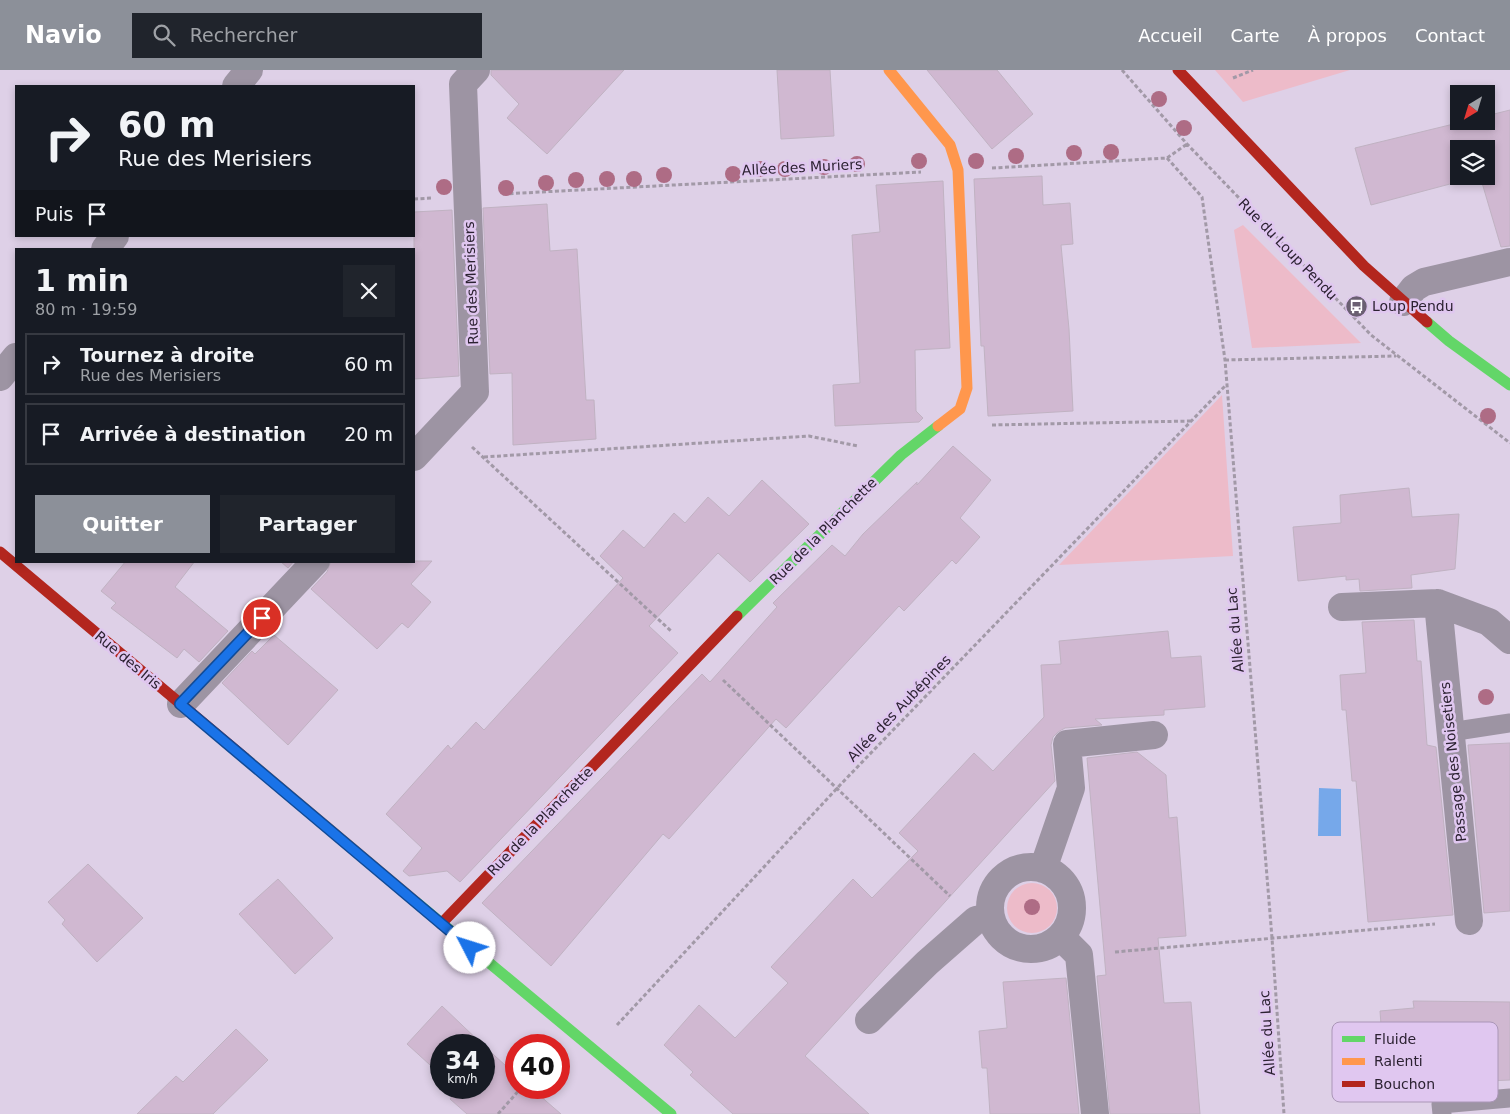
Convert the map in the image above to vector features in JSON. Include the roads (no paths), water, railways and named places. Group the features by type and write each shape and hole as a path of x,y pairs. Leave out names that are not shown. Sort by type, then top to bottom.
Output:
{"street":[{"path":"237,85 249,70"},
{"name":"Rue de la Planchette","path":"441,924 697,656 901,455 960,410 968,388 958,170 950,145 889,70"},
{"path":"1178,70 1364,266 1449,341 1510,385"},
{"name":"Rue des Merisiers","path":"415,456 475,392 468,196 470,77"},
{"path":"106,248 114,237"},
{"path":"1403,302 1414,288 1424,282 1510,262"},
{"path":"0,377 15,358"},
{"name":"Rue des Iris","path":"0,552 441,924 671,1114"},
{"path":"180,704 314,563"},
{"path":"1342,607 1438,603 1489,622 1510,640"},
{"name":"Passage des Noisetiers","path":"1438,603 1469,921"},
{"path":"1043,869 1071,788 1068,744 1154,735"},
{"path":"869,1020 927,963 984,919 995,889 1003,878 1015,870 1029,867 1043,869 1056,875 1066,885 1072,898 1073,912 1069,926 1070,946 1096,1114"},
{"path":"984,919 1014,946 1039,949 1050,945 1070,946"}],"lane":[{"path":"1450,732 1510,723"},
{"path":"1442,1114 1441,1104 1464,1102"}],"water":[{"path":"1319,788 1341,789 1341,836 1318,836"}],"place":[{"name":"Loup Pendu","path":"1356,306"}]}
